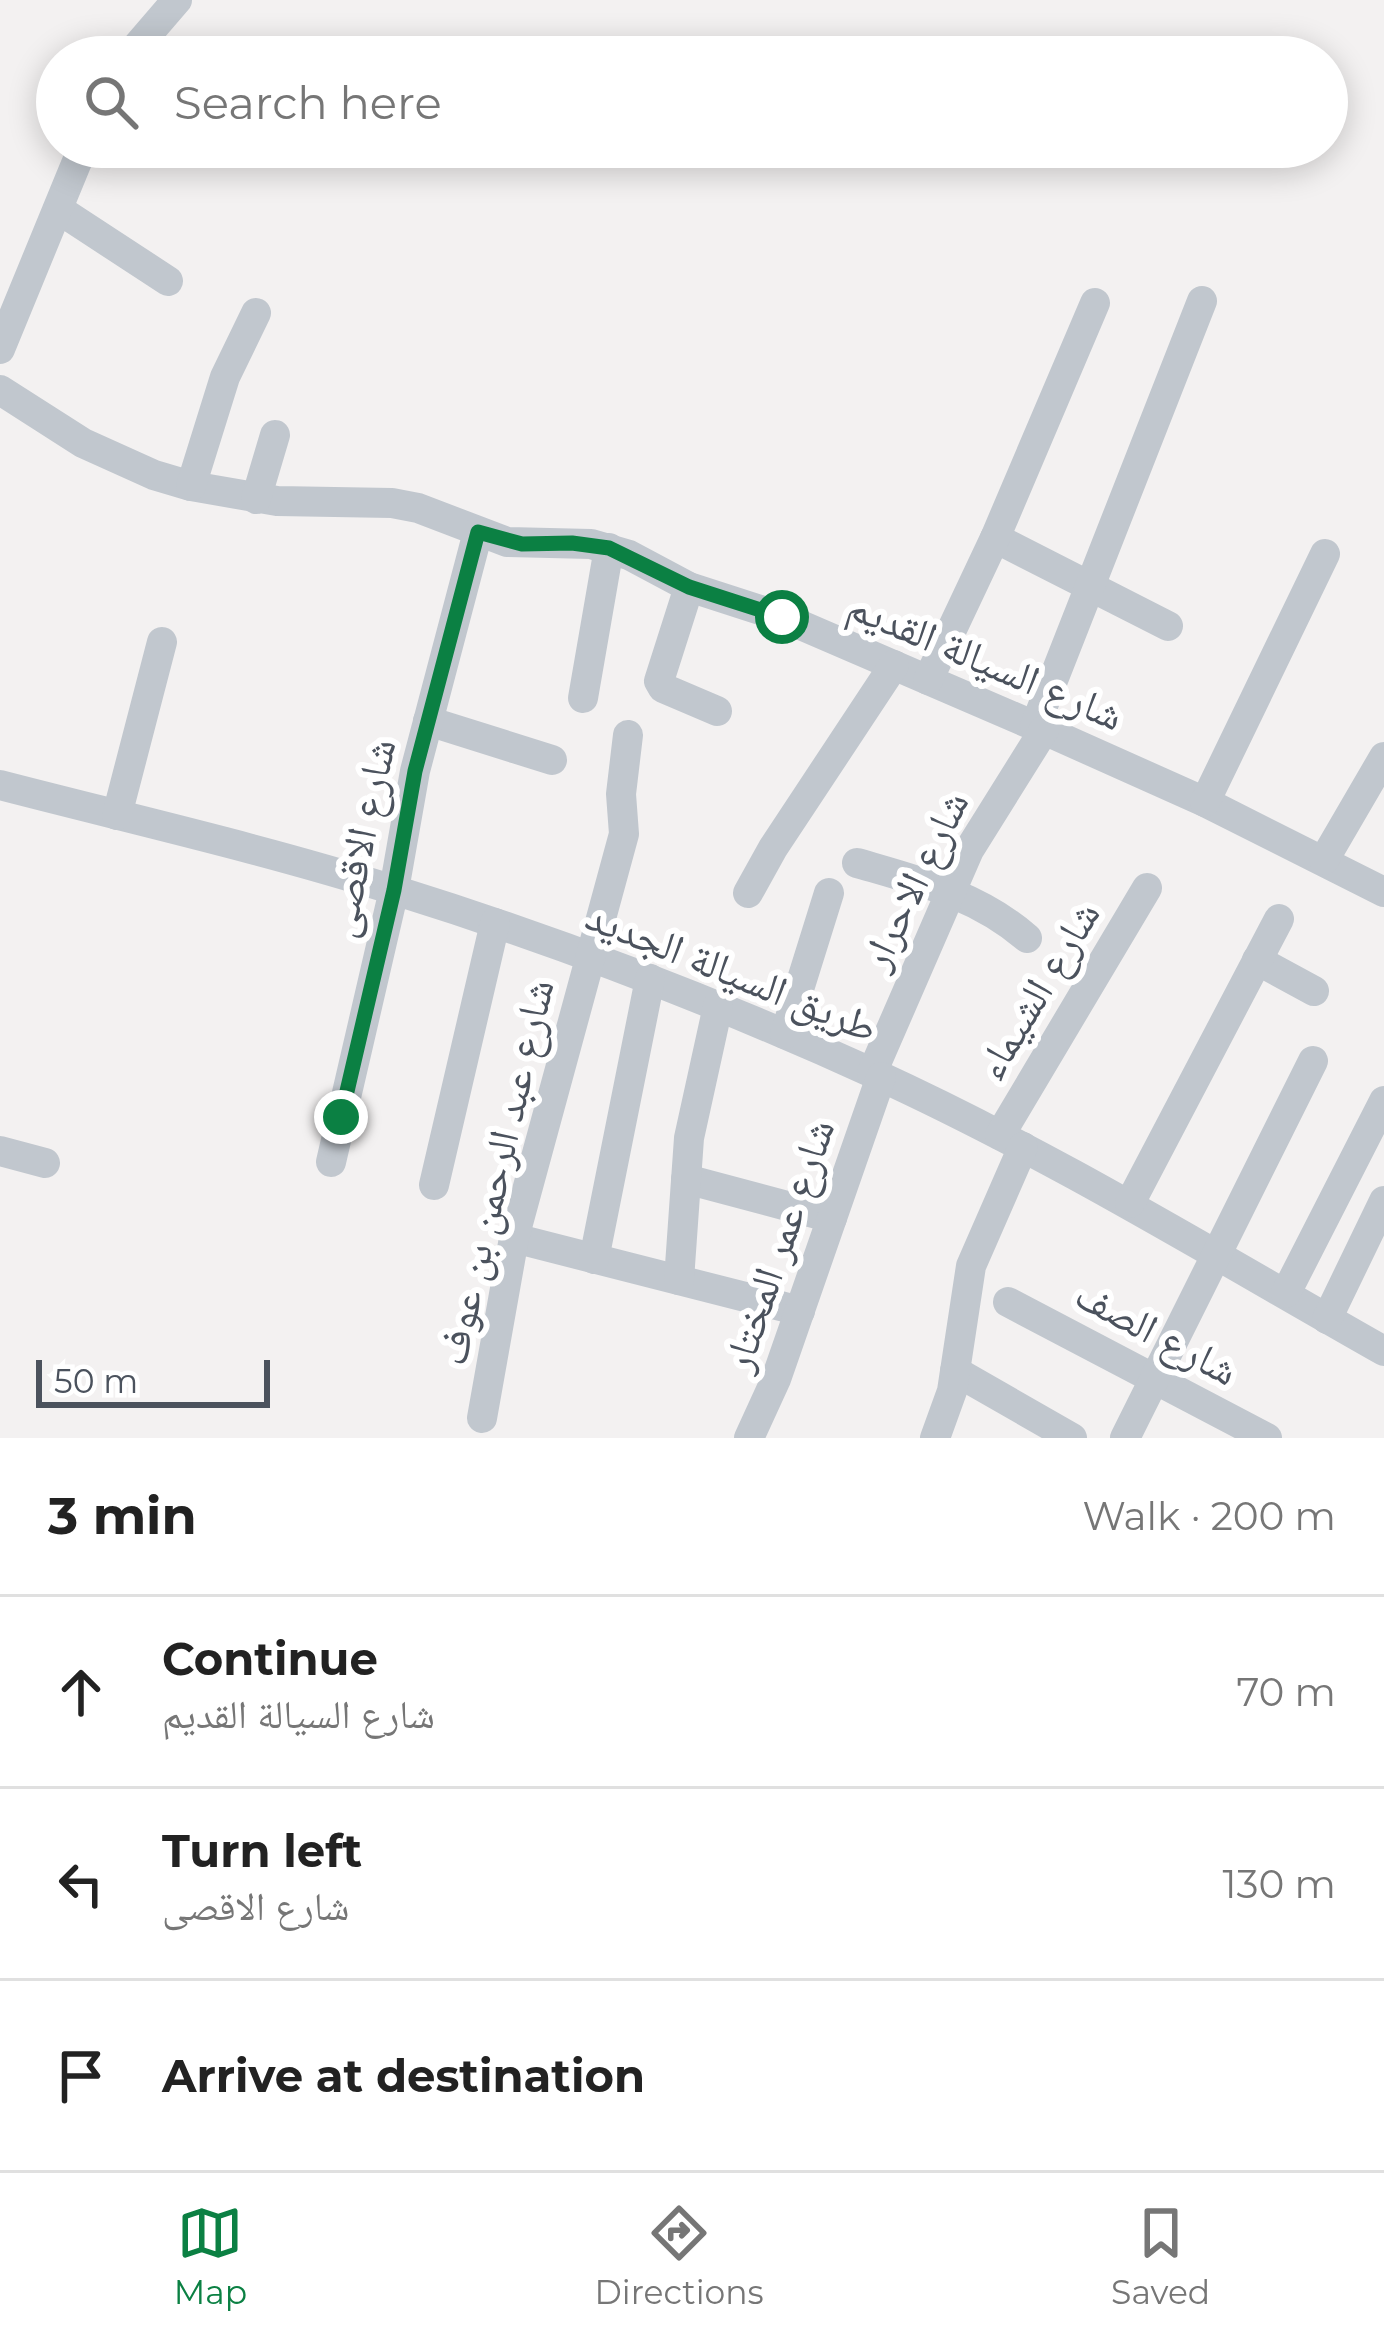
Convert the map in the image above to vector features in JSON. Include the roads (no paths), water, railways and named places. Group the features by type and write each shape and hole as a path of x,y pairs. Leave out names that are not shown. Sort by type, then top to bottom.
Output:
{"street":[{"path":"146,36 177,0"},
{"path":"0,349 74,168"},
{"path":"58,208 168,281"},
{"name":"شارع الاحرار","path":"876,1075 950,890 1040,728 1090,586 1202,301"},
{"path":"928,680 1096,303"},
{"path":"191,486 225,377 256,313"},
{"name":"شارع السيالة القديم","path":"0,390 83,443 191,486 256,499 392,503 522,544 609,548 689,587 766,611 1040,728 1205,802 1384,892"},
{"path":"256,499 275,435"},
{"name":"شارع الاقصى","path":"331,1162 428,721 478,532"},
{"path":"995,538 1168,626"},
{"path":"584,698 609,548"},
{"path":"1205,802 1325,554"},
{"path":"689,587 658,681 663,688 717,711"},
{"path":"117,815 162,642"},
{"path":"748,893 894,665"},
{"path":"428,721 552,760"},
{"name":"شارع عبد الرحمن بن عوف","path":"482,1418 514,1238 624,834 621,794 628,735"},
{"path":"1324,860 1384,758"},
{"name":"طريق السيالة الجديد","path":"0,785 394,890 495,922 718,1006 1012,1141 1130,1203 1384,1351"},
{"path":"857,863 950,890 999,915 1027,938"},
{"name":"شارع الشيماء","path":"935,1438 955,1371 971,1266 1012,1141 1147,888"},
{"path":"785,1034 829,893"},
{"path":"1130,1203 1279,919"},
{"path":"434,1185 495,922"},
{"path":"1257,960 1314,991"},
{"path":"594,1258 650,979"},
{"path":"679,1280 692,1125 718,1006"},
{"path":"1125,1438 1312,1061"},
{"name":"شارع عمر المختار","path":"749,1438 770,1397 876,1075"},
{"path":"1286,1293 1384,1101"},
{"path":"0,1151 45,1163"},
{"path":"686,1179 832,1218"},
{"path":"1327,1319 1384,1201"},
{"path":"514,1238 800,1311"},
{"name":"شارع الصف","path":"1008,1302 1267,1438"},
{"path":"955,1371 1072,1438"}]}
